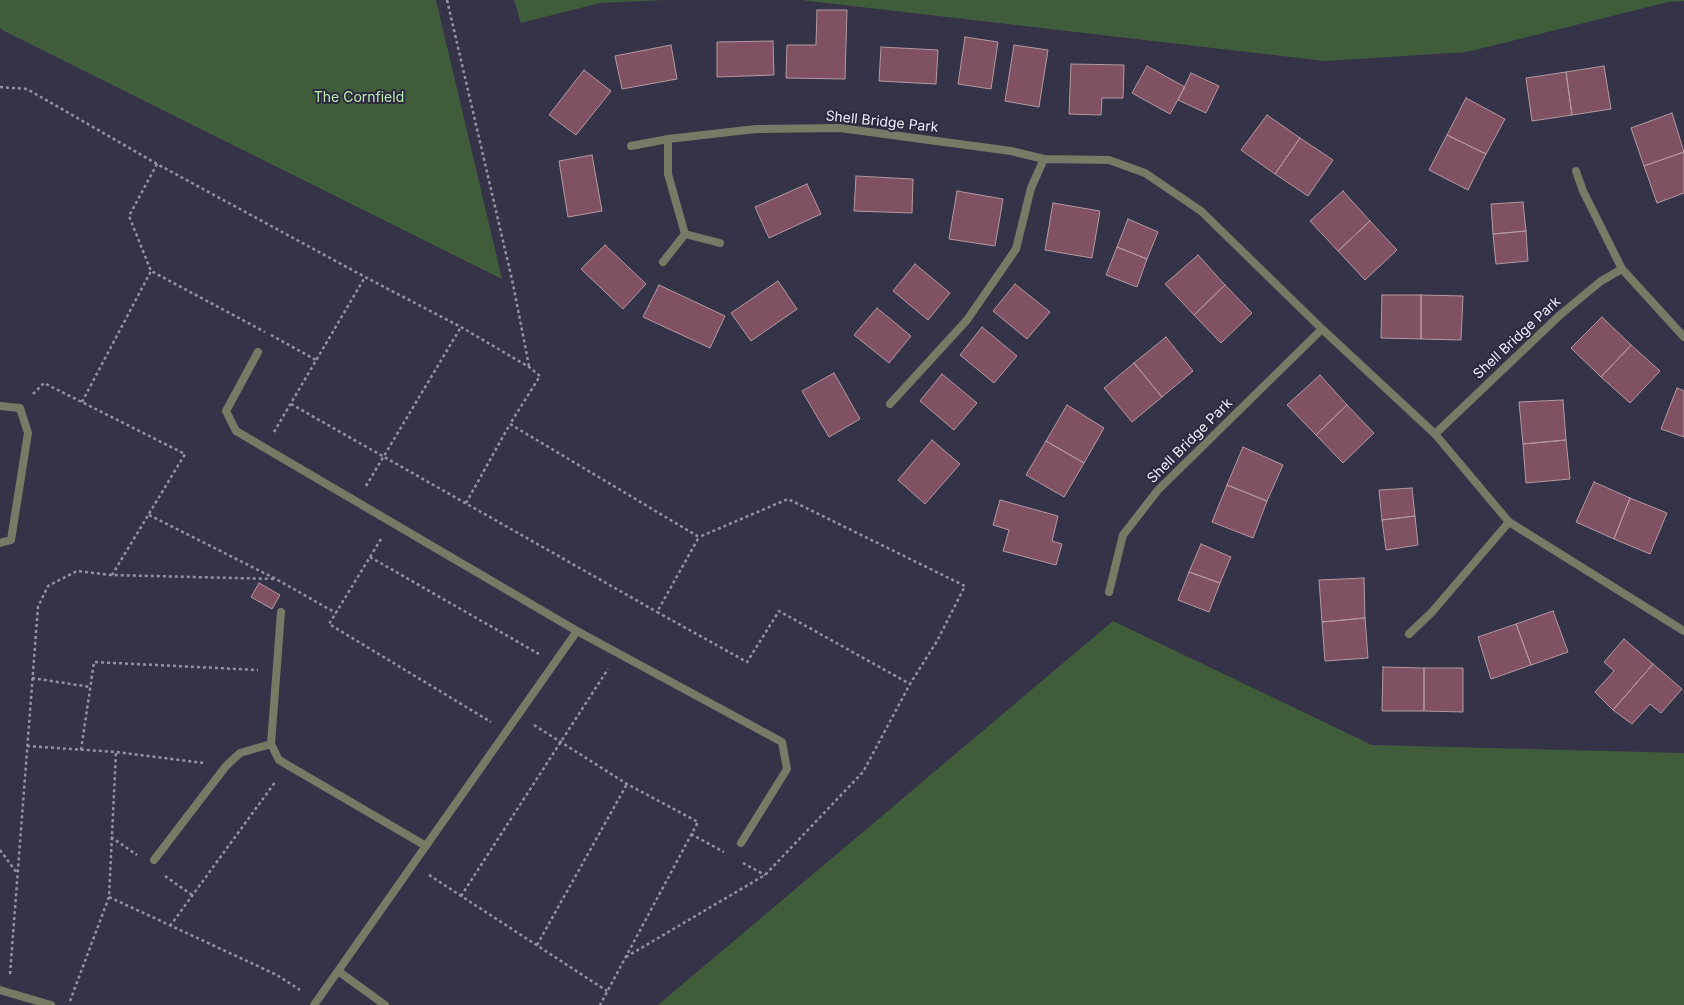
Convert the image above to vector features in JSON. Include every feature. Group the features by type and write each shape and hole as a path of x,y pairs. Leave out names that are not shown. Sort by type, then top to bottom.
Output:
{"street":[{"name":"Shell Bridge Park","path":"630,146 668,139 756,129 840,128 1011,151 1044,158 1109,160 1145,173 1201,211 1322,328 1435,434 1509,522 1684,631"},
{"path":"668,139 668,174 685,234"},
{"path":"890,404 967,320 1016,249 1031,188 1044,158"},
{"path":"1576,170 1584,191 1622,269 1684,337"},
{"path":"685,234 720,243"},
{"path":"663,262 685,234"},
{"name":"Shell Bridge Park","path":"1435,434 1560,315 1601,281 1622,269"},
{"name":"Shell Bridge Park","path":"1109,592 1123,535 1158,490 1322,328"},
{"path":"258,352 226,411 236,431 577,631 782,742 787,769 741,843"},
{"path":"0,406 20,408 28,433 12,540 0,543"},
{"path":"1409,634 1432,612 1509,522"},
{"path":"281,612 271,744 279,760 426,846"},
{"path":"315,1003 577,631"},
{"path":"154,860 226,766 240,753 271,744"},
{"path":"338,971 385,1005"},
{"path":"0,990 51,1005"}],"path":[{"path":"447,0 513,284 529,367"},
{"path":"0,87 27,89 157,164 461,327 529,367 540,376 510,424 466,503"},
{"path":"157,164 129,216 151,270 316,360"},
{"path":"82,402 151,270"},
{"path":"265,448 365,276"},
{"path":"356,502 461,327"},
{"path":"20,408 44,383 185,454 111,575"},
{"path":"291,404 747,662 779,611 910,684"},
{"path":"510,424 699,537"},
{"path":"626,957 765,875 863,772 910,684 938,641 965,586 788,499 699,537 657,612"},
{"path":"149,515 276,578 336,613"},
{"path":"391,522 329,624 506,732"},
{"path":"370,557 555,663"},
{"path":"9,992 38,607 48,586 77,571 111,575 276,578"},
{"path":"461,896 618,653"},
{"path":"81,750 94,662 276,671"},
{"path":"32,678 90,687"},
{"path":"518,715 627,784 698,822 600,1005"},
{"path":"27,746 116,752 226,766"},
{"path":"68,1005 109,897 116,752"},
{"path":"170,926 288,765"},
{"path":"537,945 627,784"},
{"path":"0,850 18,873"},
{"path":"413,864 608,991"},
{"path":"109,897 277,975 315,1003"}],"green space":[{"name":"The Cornfield","path":"0,0 436,0 502,279 4,31 0,28"},
{"path":"514,0 664,0 600,3 521,23"},
{"path":"801,0 1684,1 1668,2 1467,52 1325,61"},
{"path":"1113,621 1372,745 1684,753 1684,1005 658,1005"}],"building":[{"path":"817,10 847,10 845,79 786,78 787,45 816,45"},
{"path":"965,37 998,42 991,89 958,84"},
{"path":"773,41 774,75 717,77 717,42"},
{"path":"671,45 677,79 622,89 615,56"},
{"path":"1014,45 1048,50 1039,107 1005,101"},
{"path":"881,47 938,50 936,84 879,81"},
{"path":"1071,64 1124,65 1123,98 1102,98 1101,115 1069,114"},
{"path":"1147,66 1185,87 1170,114 1132,93"},
{"path":"1604,66 1611,109 1572,115 1566,72"},
{"path":"584,70 611,91 576,135 549,115"},
{"path":"1566,72 1572,115 1532,121 1526,78"},
{"path":"1191,73 1219,86 1206,113 1178,100"},
{"path":"1466,98 1505,119 1486,154 1447,135"},
{"path":"1672,113 1684,152 1644,166 1631,128"},
{"path":"1267,115 1300,138 1275,174 1241,150"},
{"path":"1447,135 1486,154 1468,190 1429,170"},
{"path":"1300,138 1333,160 1308,196 1275,174"},
{"path":"1684,152 1684,193 1657,203 1644,166"},
{"path":"592,155 602,211 568,217 559,161"},
{"path":"856,176 913,179 912,213 854,211"},
{"path":"807,184 821,214 769,238 755,207"},
{"path":"957,191 1003,199 995,246 949,239"},
{"path":"1343,191 1370,221 1338,251 1310,221"},
{"path":"1523,202 1526,231 1493,234 1491,204"},
{"path":"1053,203 1100,211 1092,258 1045,250"},
{"path":"1128,219 1158,232 1147,259 1117,247"},
{"path":"1370,221 1397,250 1365,280 1338,251"},
{"path":"1526,231 1528,261 1496,264 1493,234"},
{"path":"605,245 646,284 623,309 581,269"},
{"path":"1117,247 1147,259 1137,287 1106,275"},
{"path":"1198,255 1225,285 1194,315 1165,284"},
{"path":"915,264 950,293 928,320 893,291"},
{"path":"778,281 797,309 751,341 731,313"},
{"path":"1015,284 1050,312 1027,339 993,311"},
{"path":"659,285 725,316 710,348 643,317"},
{"path":"1225,285 1252,313 1221,343 1194,315"},
{"path":"1382,295 1421,295 1421,339 1381,338"},
{"path":"1421,295 1463,296 1461,340 1421,339"},
{"path":"877,308 911,336 889,363 854,335"},
{"path":"1602,317 1631,345 1601,377 1571,348"},
{"path":"982,327 1017,356 994,383 960,355"},
{"path":"1166,337 1193,371 1162,397 1134,363"},
{"path":"1631,345 1660,371 1630,403 1601,377"},
{"path":"1134,363 1162,397 1132,422 1104,388"},
{"path":"834,373 860,419 829,437 802,391"},
{"path":"942,374 977,403 954,430 920,401"},
{"path":"1320,375 1347,405 1316,435 1287,405"},
{"path":"1677,388 1684,391 1684,437 1661,429"},
{"path":"1563,400 1566,440 1523,444 1519,402"},
{"path":"1067,405 1104,428 1084,463 1046,441"},
{"path":"1347,405 1374,433 1343,463 1316,435"},
{"path":"932,440 960,464 925,504 898,480"},
{"path":"1566,440 1570,479 1526,483 1523,444"},
{"path":"1046,441 1084,463 1064,497 1026,475"},
{"path":"1243,447 1283,465 1267,501 1227,485"},
{"path":"1594,482 1630,498 1614,539 1576,522"},
{"path":"1227,485 1267,501 1253,538 1212,522"},
{"path":"1412,488 1415,516 1382,520 1379,490"},
{"path":"1630,498 1667,513 1650,554 1614,539"},
{"path":"1000,500 1058,516 1052,541 1062,544 1056,565 1003,551 1009,530 993,525"},
{"path":"1415,516 1418,545 1386,550 1382,520"},
{"path":"1201,544 1231,557 1220,583 1189,572"},
{"path":"1189,572 1220,583 1209,612 1178,600"},
{"path":"1364,578 1365,618 1322,622 1319,580"},
{"path":"259,583 280,595 272,609 251,597"},
{"path":"1553,611 1568,652 1531,665 1516,624"},
{"path":"1365,618 1368,658 1325,661 1322,622"},
{"path":"1516,624 1531,665 1491,679 1478,637"},
{"path":"1624,639 1653,664 1613,710 1595,692 1614,671 1604,662"},
{"path":"1653,664 1682,689 1661,713 1650,704 1632,724 1613,710"},
{"path":"1383,667 1424,668 1424,711 1382,711"},
{"path":"1424,668 1463,668 1463,712 1424,711"}]}
